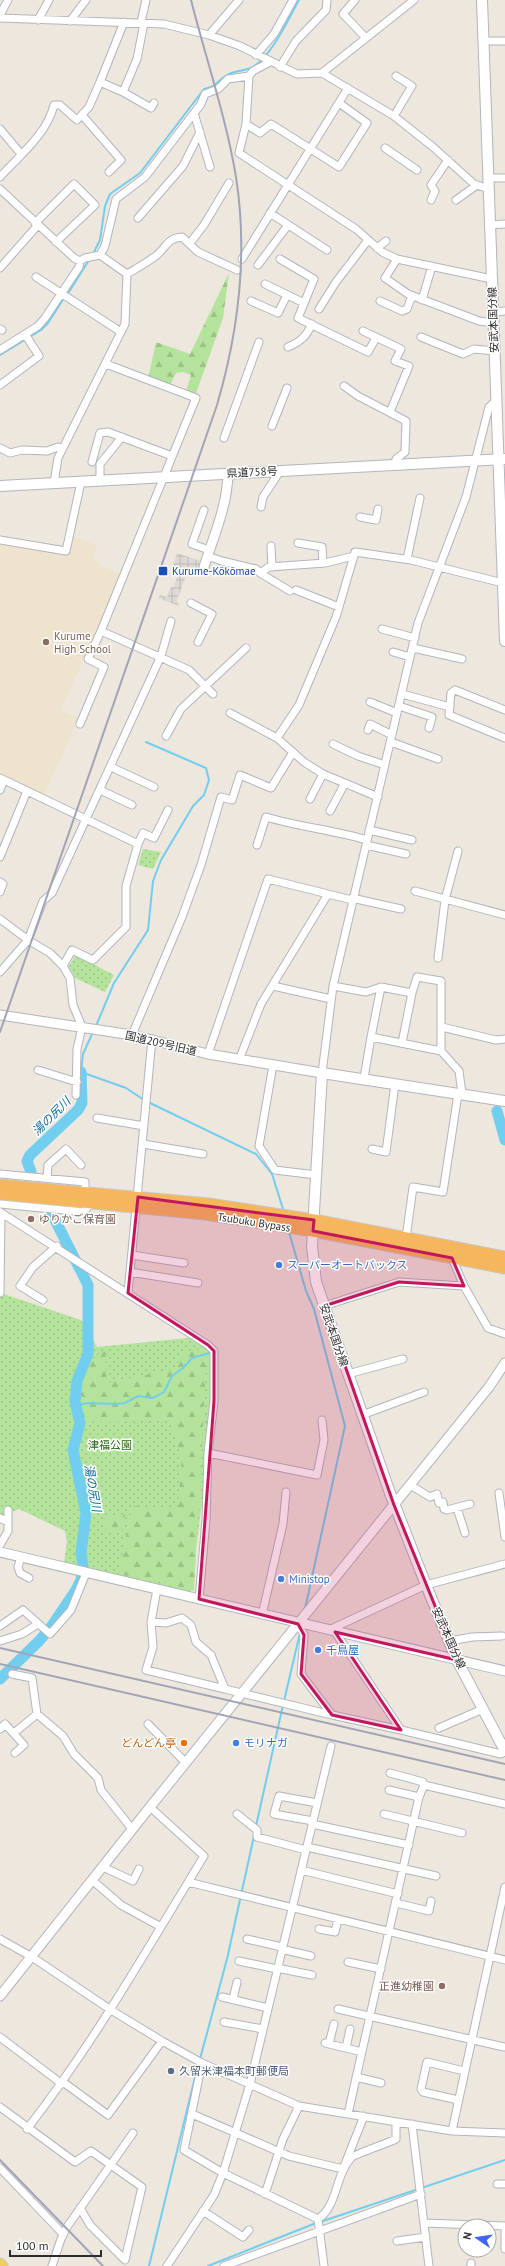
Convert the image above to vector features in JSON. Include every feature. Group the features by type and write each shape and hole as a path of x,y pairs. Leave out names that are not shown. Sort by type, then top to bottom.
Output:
{"highway":[{"name":"Tsubuku Bypass","path":"0,1185 52,1194 91,1203 209,1204 314,1220 505,1257"},
{"name":"Tsubuku Bypass","path":"0,1194 85,1193 313,1232 505,1268"}],"main road":[{"name":"安武本国分線","path":"482,0 496,401 502,459 505,641"},
{"name":"県道758号","path":"0,486 502,459"},
{"name":"安武本国分線","path":"322,1073 312,1246 316,1282 394,1505 426,1585 457,1660 505,1751"},
{"path":"322,1073 364,1078 505,1101"}],"street":[{"path":"8,0 0,17 38,20 164,24 209,35 256,54 280,67 304,75 322,73 414,0"},
{"path":"38,20 49,0"},
{"path":"70,21 86,0"},
{"path":"123,92 137,59 146,0"},
{"path":"209,35 239,0"},
{"path":"256,54 274,34 293,0"},
{"path":"280,67 296,41 326,10 326,0"},
{"path":"355,0 343,14 366,38"},
{"path":"0,177 50,118 54,105 60,105 77,120 89,107 124,22"},
{"path":"483,41 505,41"},
{"path":"270,62 253,71 249,76 246,124 239,153 356,229 382,252 397,259 492,279"},
{"path":"322,73 394,116 477,185 489,189"},
{"path":"100,255 105,246 116,199 145,177 194,113 208,91 218,89 228,79 249,76"},
{"path":"394,116 412,86 396,76"},
{"path":"100,82 123,92 151,108 154,103"},
{"path":"242,259 348,88"},
{"path":"246,124 260,133 271,124 339,167 367,123 339,103"},
{"path":"194,113 210,167"},
{"path":"82,115 121,160 109,172"},
{"path":"0,130 21,154"},
{"path":"138,218 142,211 183,166 200,132"},
{"path":"385,148 417,170"},
{"path":"431,200 435,191 431,185 448,160"},
{"path":"488,178 505,178"},
{"path":"190,243 204,225 229,183"},
{"path":"0,268 36,224 74,184 95,205 56,242"},
{"path":"456,200 477,185"},
{"path":"0,189 56,242 80,261"},
{"path":"270,213 327,250"},
{"path":"489,225 505,224"},
{"path":"258,265 288,225"},
{"path":"127,274 158,254 165,244 174,238 182,237 198,252 237,270"},
{"path":"319,309 336,282 368,240"},
{"path":"376,248 386,241"},
{"path":"80,261 85,258 100,255 127,274"},
{"path":"280,259 314,279 298,318 368,352 376,338"},
{"path":"397,259 385,278 412,296 479,321 493,323"},
{"path":"0,350 25,334 45,318 79,267 80,261"},
{"path":"422,300 432,266"},
{"path":"54,483 58,458 62,449 125,324 127,274"},
{"path":"36,277 121,332"},
{"path":"265,284 304,303"},
{"path":"251,301 278,313 287,295"},
{"path":"380,301 402,311 407,309 412,296"},
{"path":"493,312 505,311"},
{"path":"288,347 299,342 307,335 312,324"},
{"path":"363,331 401,349 396,361 409,366 390,412"},
{"path":"0,385 39,356 25,334"},
{"path":"421,337 463,354 474,349 494,351"},
{"path":"224,438 259,342"},
{"path":"80,724 104,667 88,659 101,631 196,398 106,364"},
{"path":"344,386 358,396 406,421 405,452 396,459 395,465"},
{"path":"272,426 287,388"},
{"path":"322,1073 333,986 352,899 378,797 410,657 439,566 466,496 489,407 496,401"},
{"path":"92,462 100,433 108,432 172,456"},
{"path":"100,481 100,464 122,437"},
{"path":"0,448 10,453 22,450 47,451 58,447 62,449"},
{"path":"261,507 263,497 280,471"},
{"path":"204,567 223,512 227,494 228,474"},
{"path":"0,540 66,551 81,482"},
{"path":"407,559 420,498"},
{"path":"360,517 376,520 378,509"},
{"path":"204,510 192,544 222,561 256,569 260,573 293,590 339,607"},
{"path":"298,543 322,547 323,563"},
{"path":"271,546 272,567"},
{"path":"277,738 299,705 339,607 355,552 407,559 503,583"},
{"path":"260,573 272,567 323,563 354,556"},
{"path":"192,603 194,606 212,614 198,642"},
{"path":"0,972 28,940 43,901 52,893 161,656 172,621"},
{"path":"382,629 415,638"},
{"path":"101,631 190,670 214,694"},
{"path":"166,736 181,708 246,648"},
{"path":"413,648 462,659"},
{"path":"393,652 410,657"},
{"path":"505,710 455,690 451,692 449,715 505,738"},
{"path":"402,694 450,707"},
{"path":"370,702 432,717 429,728"},
{"path":"230,713 277,738 323,774 378,797"},
{"path":"368,730 370,724 392,738 438,759"},
{"path":"332,744 358,756 385,765"},
{"path":"132,1035 182,917 201,865 221,797 232,800 240,775 271,788 293,752"},
{"path":"111,767 154,787"},
{"path":"310,798 323,774"},
{"path":"0,790 2,779 87,818 138,844"},
{"path":"330,811 345,783"},
{"path":"100,790 132,805"},
{"path":"0,857 27,791"},
{"path":"63,966 72,950 93,960 126,927 126,886 138,844 142,833 154,838 168,810"},
{"path":"257,845 266,817 293,825 337,831 366,843 406,854"},
{"path":"369,830 412,840"},
{"path":"438,958 445,900 458,851"},
{"path":"208,1054 268,879 328,894 401,909"},
{"path":"0,882 3,884 0,892"},
{"path":"415,891 505,915"},
{"path":"239,1060 262,1004 328,894"},
{"path":"0,918 28,940 50,953 63,966 70,978 73,1005 82,1027 77,1049 76,1095"},
{"path":"402,1043 412,993 417,977 441,981 441,1051"},
{"path":"273,986 331,998"},
{"path":"333,986 366,992 381,988 412,993"},
{"path":"364,1078 381,988"},
{"name":"国道209号旧道","path":"0,1015 132,1035 208,1054 322,1073"},
{"path":"442,1027 496,1040 505,1039"},
{"path":"371,1037 441,1051 459,1071 460,1094 442,1192 413,1187 406,1238"},
{"path":"128,1293 138,1203 152,1039"},
{"path":"273,1065 259,1146 274,1170 316,1174"},
{"path":"38,1070 77,1082"},
{"path":"372,1150 386,1152 395,1084"},
{"path":"97,1118 144,1126"},
{"path":"143,1144 203,1154"},
{"path":"47,1178 48,1164 66,1149 81,1164"},
{"path":"0,1174 85,1182 85,1193"},
{"path":"0,1204 84,1212 91,1203"},
{"path":"0,1212 57,1246 80,1264 208,1344 214,1352 214,1401 208,1454 206,1520 199,1599"},
{"path":"0,1212 0,1293"},
{"path":"43,1300 20,1286 33,1267 57,1246"},
{"path":"132,1255 184,1263"},
{"path":"452,1258 464,1286 488,1328 505,1334"},
{"path":"130,1272 198,1283"},
{"path":"324,1306 399,1282 464,1286"},
{"path":"348,1374 402,1359"},
{"path":"1,1993 32,1957 132,1829 489,1387 505,1363"},
{"path":"362,1415 424,1392"},
{"path":"208,1454 317,1475 324,1440 322,1420"},
{"path":"410,1485 430,1497 437,1494 439,1503 442,1502 444,1509 457,1508 470,1504"},
{"path":"262,1615 283,1524 286,1492"},
{"path":"499,1493 505,1537"},
{"path":"457,1508 465,1533"},
{"path":"0,1545 7,1534 8,1510"},
{"path":"0,1518 8,1522"},
{"path":"0,1552 298,1624 505,1671"},
{"path":"21,1557 18,1567 20,1573 29,1578"},
{"path":"332,1631 426,1585 505,1564"},
{"path":"0,1626 23,1610 50,1634 71,1610 86,1573"},
{"path":"157,1589 151,1622 153,1647 146,1670 242,1694 501,1754 505,1751"},
{"path":"151,1622 166,1623 182,1618 191,1625 196,1642 211,1655 225,1689"},
{"path":"0,1641 22,1634 38,1624"},
{"path":"298,1624 304,1635 301,1674 332,1715"},
{"path":"332,1631 401,1730"},
{"path":"450,1641 472,1637 502,1636"},
{"path":"12,1674 32,1678 37,1714 63,1736 74,1754 98,1778 101,1790 132,1829"},
{"path":"439,1728 483,1709"},
{"path":"14,1733 37,1714"},
{"path":"0,1729 5,1724 24,1745 15,1753"},
{"path":"148,1724 186,1763"},
{"path":"166,2266 214,2195 223,2173 250,2084 331,1746"},
{"path":"390,1774 423,1782 424,1785 505,1804"},
{"path":"348,2114 414,1821 424,1785"},
{"path":"390,1790 420,1797"},
{"path":"317,1803 279,1796 274,1814 409,1845"},
{"path":"27,2128 62,2083 111,2010 204,1856 150,1807"},
{"path":"237,1814 257,1830 257,1837 436,1876"},
{"path":"384,1814 462,1832"},
{"path":"103,1867 133,1881 140,1869"},
{"path":"301,1870 398,1894"},
{"path":"92,1880 121,1905 161,1927"},
{"path":"188,1882 505,1960"},
{"path":"452,2131 505,1887"},
{"path":"396,1903 429,1911 431,1901"},
{"path":"319,1929 335,1932 338,1919"},
{"path":"0,1939 32,1957 111,2010 162,2041 202,2063 299,2106 452,2131 505,2134"},
{"path":"247,1939 311,1956"},
{"path":"238,1961 312,1975"},
{"path":"348,1962 381,1969"},
{"path":"233,1999 237,1982"},
{"path":"222,1997 268,2008"},
{"path":"338,2009 370,2018 504,2047"},
{"path":"224,2022 263,2029"},
{"path":"334,2024 327,2044 362,2052"},
{"path":"346,2048 350,2029"},
{"path":"0,2037 108,2115 162,2041"},
{"path":"458,2100 423,2092 421,2089 427,2062 464,2071"},
{"path":"202,2063 184,2150 223,2173 318,2219"},
{"path":"356,2077 381,2083"},
{"path":"265,2194 279,2151 299,2106"},
{"path":"0,2107 75,2162 91,2151 142,2187 125,2260 90,2225 80,2208"},
{"path":"192,2114 279,2151 343,2169"},
{"path":"318,2219 328,2208 364,2116"},
{"path":"343,2169 352,2156 396,2139 396,2122"},
{"path":"412,2124 425,2223 428,2266"},
{"path":"52,2266 64,2234 80,2208 133,2133"},
{"path":"0,2168 64,2234"},
{"path":"224,2266 421,2194"},
{"path":"203,2211 243,2237 249,2230"},
{"path":"318,2219 324,2266"},
{"path":"425,2223 505,2226 504,2249"},
{"path":"397,2241 426,2237"}],"highlighted area":[{"path":"138,1197 314,1220 313,1231 452,1258 464,1286 399,1282 324,1306 394,1505 457,1660 335,1632 401,1730 332,1715 301,1674 304,1635 298,1624 199,1599 214,1401 214,1351 208,1345 128,1293"}],"shaded area":[{"name":"Kurume High School","path":"72,536 97,545 93,559 100,562 99,565 122,574 61,710 79,718 44,795 0,773 0,543 66,553"},
{"path":"177,553 201,561 196,571 186,576 177,600 179,606 158,598 160,595 167,597 170,588 174,586 178,574 172,570"}],"green space":[{"path":"229,273 223,318 194,399 185,395 191,375 183,372 176,373 169,388 148,379 156,342 190,354"},
{"path":"143,849 161,852 153,869 138,865"},
{"path":"76,955 114,975 105,992 75,978 69,966"},
{"name":"津福公園","path":"4,1294 81,1320 97,1347 198,1337 211,1350 208,1442 190,1593 64,1563 67,1541 65,1531 19,1509 0,1516 0,1295"},
{"path":"207,1349 194,1591 119,1574 132,1506 178,1509 182,1457 169,1420 80,1423 81,1403 83,1382 90,1363 96,1356 105,1350 107,1383 174,1369 185,1352"},
{"path":"125,1514 122,1532 106,1533 104,1517"}],"waterway":[{"path":"93,254 100,240 105,206 110,194 140,173 204,89 215,85 223,77 229,74 251,68 265,56 272,47 299,0"},
{"path":"67,295 89,260"},
{"path":"0,355 41,330 48,323 64,298"},
{"path":"96,1026 114,983 148,930 153,881 161,860 193,806 204,795 209,780 206,768 146,742"},
{"path":"93,1032 83,1054 81,1072 126,1088 144,1100"},
{"name":"湯の尻川","path":"31,1172 27,1161 30,1155 78,1110 82,1103 81,1072"},
{"path":"148,1102 256,1154 272,1174 284,1212"},
{"path":"497,1111 505,1140"},
{"name":"湯の尻川","path":"0,1679 39,1641 51,1627 76,1590 81,1580 83,1566 81,1553 86,1513 73,1450 80,1423 75,1402 77,1381 88,1354 88,1285 51,1212"},
{"path":"289,1232 306,1291 314,1309 345,1426 305,1609"},
{"path":"76,1406 87,1403 125,1403 138,1396 152,1398 164,1392 172,1376 183,1368 192,1358 213,1352"},
{"path":"284,1701 300,1633"},
{"path":"256,1826 283,1705"},
{"path":"200,2059 227,1959 254,1836"},
{"path":"149,2266 198,2065"},
{"path":"320,2222 505,2160"},
{"path":"208,2266 316,2223"}],"railway":[{"path":"0,1032 217,405 231,349 236,320 241,263 240,206 227,132 191,0"},
{"path":"0,1648 505,1764"},
{"path":"0,1664 505,1780"},
{"path":"0,2160 103,2266"}],"place":[{"name":"Kurume-Kōkōmae","path":"163,571"},
{"name":"Kurume High School","path":"46,642"},
{"name":"ゆりかご保育園","path":"31,1219"},
{"name":"スーパーオートバックス","path":"279,1265"},
{"name":"Ministop","path":"281,1579"},
{"name":"千鳥屋","path":"318,1650"},
{"name":"どんどん亭","path":"184,1743"},
{"name":"モリナガ","path":"236,1743"},
{"name":"正進幼稚園","path":"442,1986"},
{"name":"久留米津福本町郵便局","path":"171,2071"}]}
